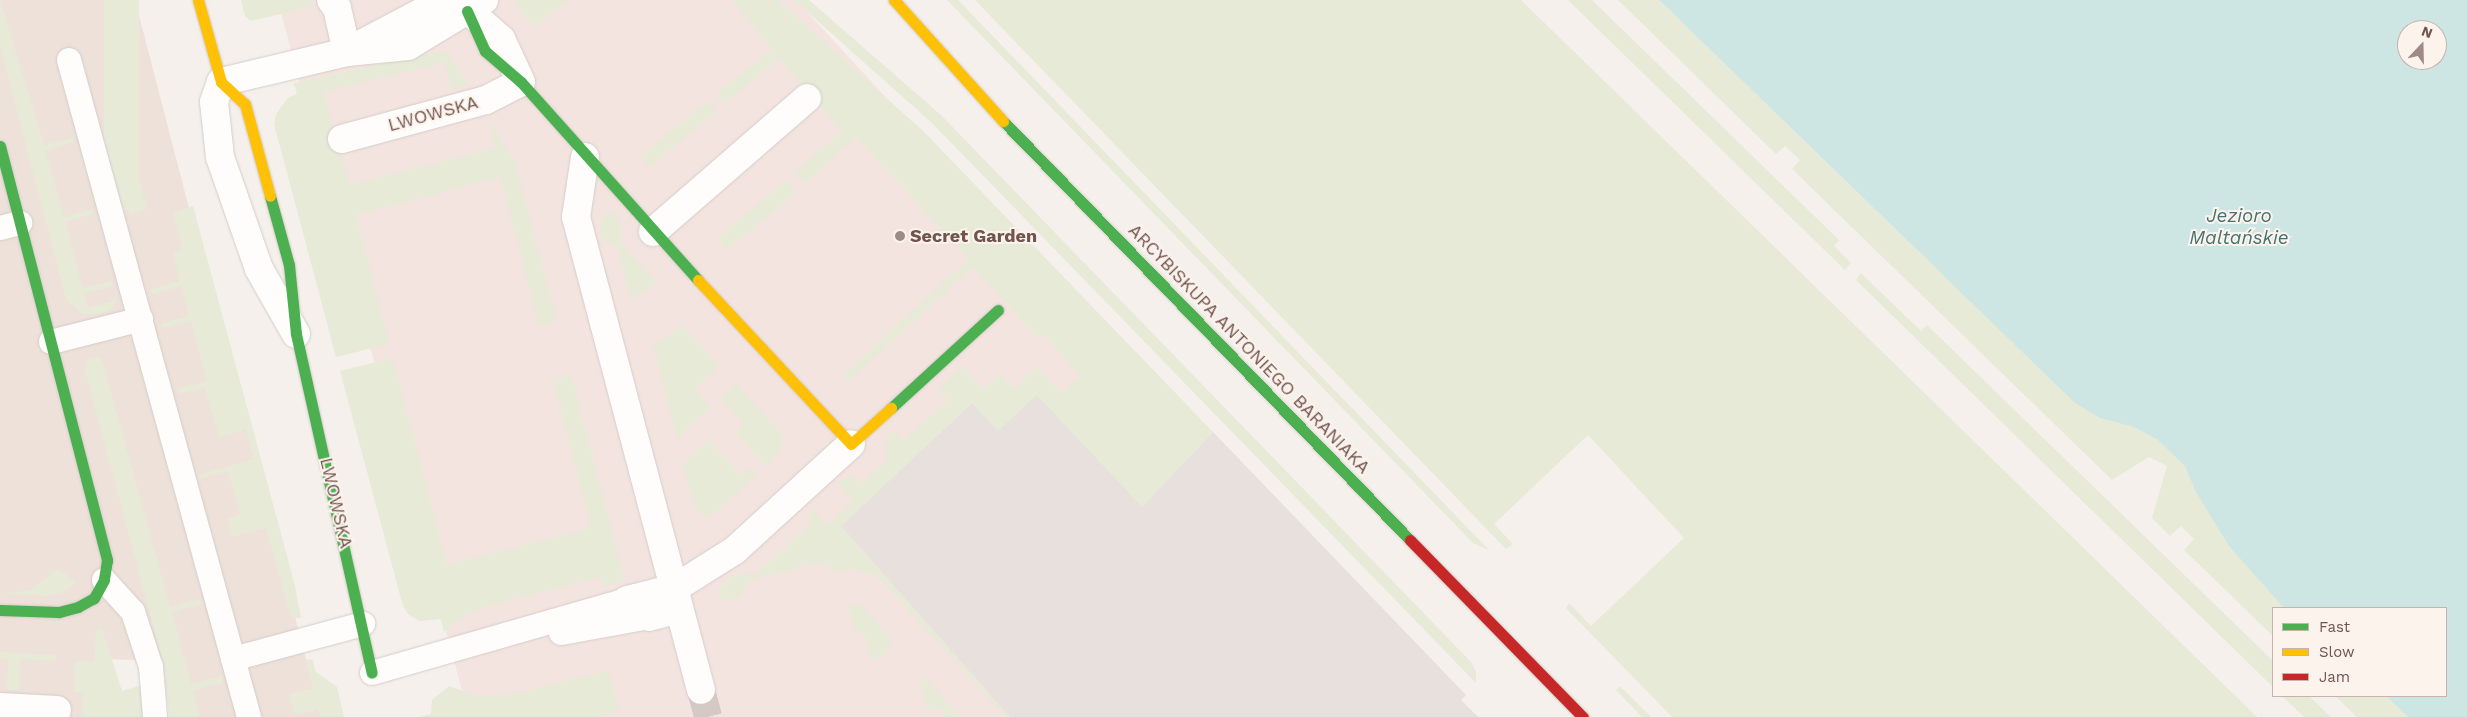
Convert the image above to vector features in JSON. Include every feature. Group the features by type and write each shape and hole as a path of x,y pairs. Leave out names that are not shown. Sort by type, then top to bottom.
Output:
{"street":[{"path":"198,0 221,82 348,52 408,46 464,3 500,39 521,82 585,157 851,444"},
{"path":"331,0 337,8 348,52"},
{"name":"ARCYBISKUPA ANTONIEGO BARANIAKA","path":"894,0 954,69 1085,207 1583,717"},
{"name":"LWOWSKA","path":"296,334 259,269 220,157 214,102 221,82 245,104 289,265 296,334 363,624 372,673"},
{"name":"LWOWSKA","path":"342,139 486,100 521,82"},
{"path":"653,232 807,98"},
{"path":"0,146 10,225 51,342 106,560 104,580 94,598 59,612 0,610"},
{"path":"585,157 576,217 701,690"},
{"path":"649,617 677,598 736,550 998,310"},
{"path":"627,600 677,598"},
{"path":"0,707 57,710"}],"lane":[{"path":"69,60 249,717"},
{"path":"51,342 141,319"},
{"path":"104,580 133,612 151,667 155,717"},
{"path":"372,673 439,656 627,600"},
{"path":"439,656 649,617"},
{"path":"233,659 363,624"}],"shaded area":[{"path":"0,0 135,0 321,717 188,717 175,661 101,659 116,717 0,717"},
{"path":"264,0 796,0 914,128 1117,334 1010,717 469,717 280,9"},
{"path":"1037,395 1142,506 1213,432 1466,695 1461,700 1478,717 1010,717 841,526 972,403"}],"green space":[{"path":"0,0 44,145 73,138 74,142 45,151 64,217 92,209 93,214 65,222 83,288 112,281 113,286 85,293 88,308 117,300 110,311 95,315 83,314 66,299 0,46"},
{"path":"104,0 139,0 139,210 104,210"},
{"path":"241,0 310,0 315,6 251,21 245,16"},
{"path":"517,0 568,0 534,27 515,4"},
{"path":"732,0 778,0 924,132 1213,432 1142,507 1037,395 998,431 972,403 841,526 1010,717 1006,717 876,575 850,569 836,572 819,563 750,580 740,597 725,601 718,596 720,587 737,573 756,574 809,526 810,507 827,525 853,501 837,482 850,476 862,482 888,459 884,446 893,430 904,441 948,400 938,389 962,367 983,389 999,374 1013,389 1037,367 1062,393 1081,376 1043,334 1038,338 973,267 849,381 843,375 969,259 856,137 804,184 794,173 842,131 779,58 725,104 716,94 772,49"},
{"path":"794,0 809,0 941,115 1471,662 1476,672 1476,683 932,123"},
{"path":"947,0 958,0 1489,550 1473,543"},
{"path":"975,0 1521,0 2257,717 1672,717 1566,608 1569,603 1591,626 1684,538 1588,435 1494,524 1513,544 1506,549"},
{"path":"1568,0 1592,0 1839,240 1834,246 1851,263 1845,270"},
{"path":"1618,0 1659,0 1952,284 2154,422 2315,607 2272,607 2272,635 2184,550 2194,539 2181,526 2170,536 2152,518 2167,466 2149,457 2112,480 1792,169 1800,160 1785,146 1776,154"},
{"path":"445,50 469,85 452,90 445,62 324,92 349,185 495,148 488,119 515,161 557,321 539,325 500,177 356,215 389,344 336,357 274,124 276,114 288,98 297,94 294,83"},
{"path":"113,82 147,209 130,214 119,171 131,168 108,83"},
{"path":"708,101 717,112 649,167 640,156"},
{"path":"786,180 796,192 727,250 717,238"},
{"path":"193,206 295,586 301,618 291,618 266,528 232,537 227,518 240,514 228,471 199,479 198,475 254,459 246,430 219,437 205,388 179,394 178,389 207,381 191,321 162,328 160,324 189,316 182,286 152,294 151,289 180,281 173,253 183,250 173,212"},
{"path":"608,213 614,214 621,222 622,244 658,283 631,299 617,248 600,237 601,220"},
{"path":"1861,273 1921,331 1927,325 2272,660 2272,686 1856,280"},
{"path":"682,325 720,366 695,389 711,407 677,438 653,346"},
{"path":"101,357 170,607 200,599 202,604 172,612 191,684 222,676 223,683 193,691 200,717 169,717 162,659 85,370 89,360"},
{"path":"393,358 447,565 591,528 553,380 571,375 625,581 603,587 600,577 488,606 465,615 444,632 441,619 420,621 409,615 403,606 340,371"},
{"path":"736,383 783,435 779,453 766,466 736,433 744,424 720,398"},
{"path":"709,440 741,475 750,467 757,475 714,514 704,515 695,509 683,463"},
{"path":"58,569 77,582 63,592 47,596 0,594 30,590"},
{"path":"848,604 862,606 891,639 892,645 884,656 871,659 864,631 855,633"},
{"path":"102,629 122,691 142,685 144,717 82,717 83,693 74,692 75,661 94,662 96,630"},
{"path":"0,652 56,655 55,661 20,659 19,690 7,690 8,659 0,659"},
{"path":"306,659 313,660 315,671 337,687 344,717 321,717 319,709 295,715 289,694 313,688"},
{"path":"608,670 619,711 598,717 419,717 431,714 432,700 449,686 478,696 506,696"},
{"path":"925,680 930,683 960,717 944,717 941,708 928,711 920,681"},
{"path":"1620,686 1651,717 1642,717 1616,690"},
{"path":"2283,697 2310,697 2331,717 2304,717"},
{"path":"2336,697 2387,697 2408,717 2357,717"}],"water":[{"name":"Jezioro Maltańskie","path":"1659,0 2467,0 2467,717 2408,717 2387,697 2447,697 2447,607 2283,607 2229,546 2196,492 2185,466 2158,440 2134,427 2100,418 2075,403"}],"tunnel":[{"path":"701,690 708,717"}],"traffic: fast":[{"path":"467,11 485,51 521,82 698,280"},
{"path":"1003,121 1410,540"},
{"path":"0,146 107,560 104,580 94,598 78,607 59,612 0,610"},
{"path":"270,196 289,265 296,334 372,673"},
{"path":"891,408 998,310"}],"traffic: slow":[{"path":"198,0 221,82 245,104 270,196"},
{"path":"894,0 1003,121"},
{"path":"698,280 851,444 891,408"}],"traffic: jam":[{"path":"1410,540 1583,717"}],"place":[{"name":"Secret Garden","path":"900,236"}]}
